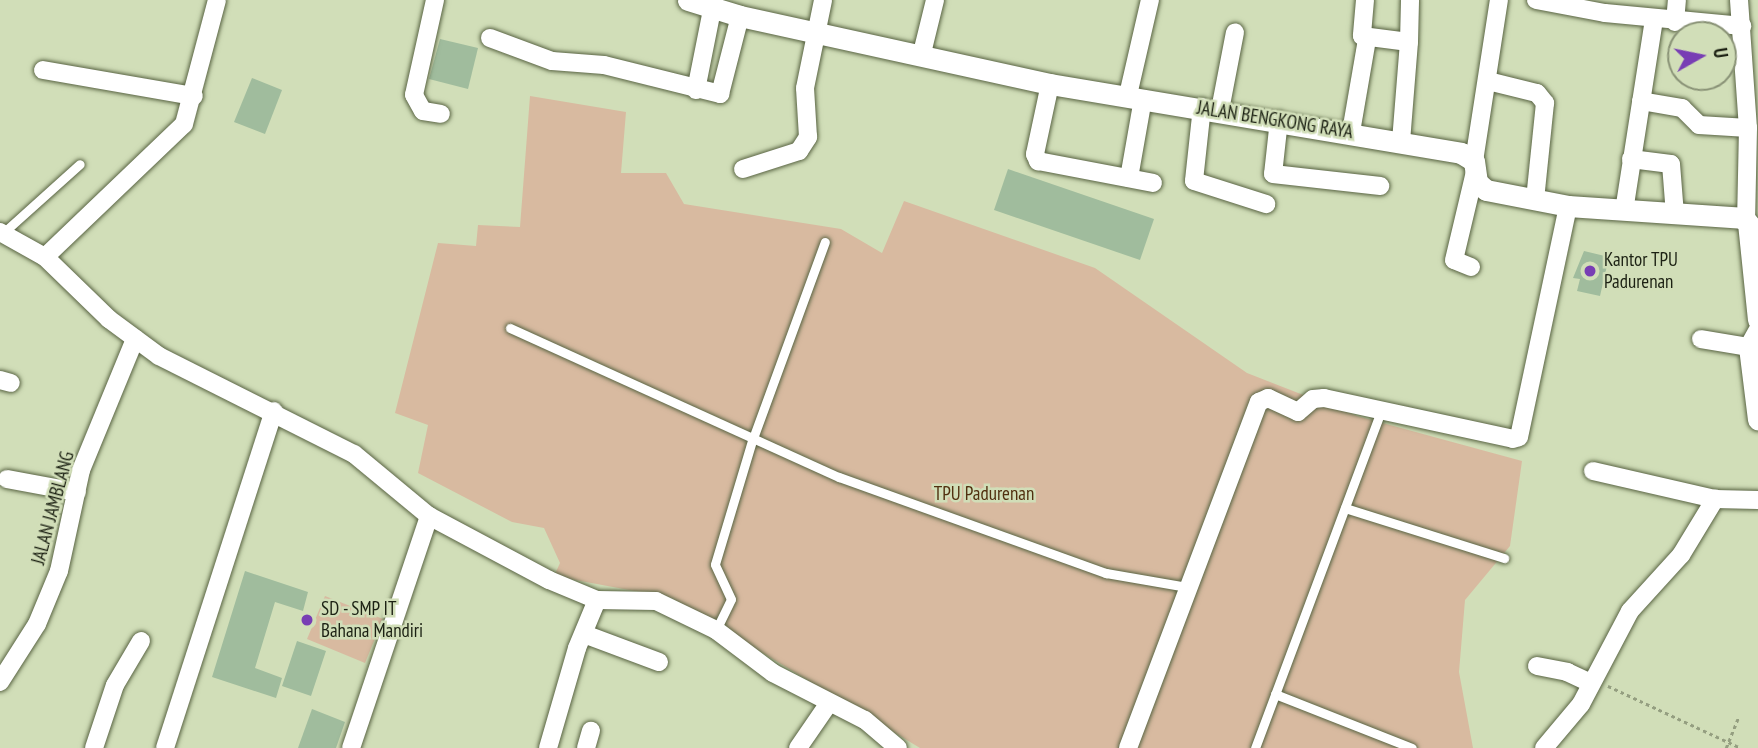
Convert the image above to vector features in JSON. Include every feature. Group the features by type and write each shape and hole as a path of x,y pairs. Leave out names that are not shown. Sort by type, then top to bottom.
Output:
{"street":[{"path":"45,257 184,124 194,96 197,69 217,0"},
{"path":"435,0 414,95 423,111 441,114"},
{"name":"JALAN BENGKONG RAYA","path":"688,0 714,4 740,16 922,53 1049,84 1211,108 1461,153 1474,167 1486,190 1568,206 1746,220"},
{"path":"743,169 799,151 808,137 805,88 824,0"},
{"path":"922,53 935,0"},
{"path":"1129,178 1135,97 1150,0"},
{"path":"1365,0 1361,32 1367,39 1409,42"},
{"path":"1401,141 1410,0"},
{"path":"1471,267 1454,260 1474,167 1499,0"},
{"path":"1536,0 1606,7 1668,21"},
{"path":"1675,21 1677,0"},
{"path":"1739,0 1742,26 1751,50 1746,220 1758,319"},
{"path":"696,90 714,4"},
{"path":"490,38 552,61 604,65 720,94 724,89 740,16"},
{"path":"1624,211 1654,19"},
{"path":"1737,26 1742,26"},
{"path":"1235,32 1211,108 1194,181 1266,204"},
{"path":"1351,132 1367,39"},
{"path":"43,71 194,96"},
{"path":"1488,81 1537,93 1545,103 1535,200"},
{"path":"1049,84 1035,154 1038,162 1153,183"},
{"path":"1641,101 1682,108 1699,125 1748,128"},
{"path":"1279,120 1273,174 1380,186"},
{"path":"1631,159 1671,164 1675,215"},
{"path":"1129,748 1187,587 1263,398 1293,412 1304,410 1319,398 1513,439 1519,437 1568,206"},
{"path":"1,232 45,257 135,338 159,356 274,411 355,454 429,516 549,580 597,600 656,601 716,630 773,673 829,704 865,720 898,748"},
{"name":"JALAN JAMBLANG","path":"0,682 37,624 59,572 77,492 135,338"},
{"path":"1701,339 1754,339 1758,419"},
{"path":"165,748 274,411"},
{"path":"1593,471 1715,499 1758,500"},
{"path":"6,479 77,492"},
{"path":"1544,748 1581,705 1630,611 1681,555 1715,499"},
{"path":"351,748 429,516"},
{"path":"548,748 597,600"},
{"path":"584,634 659,662"},
{"path":"93,748 115,685 141,641"},
{"path":"1537,666 1567,672 1592,681"},
{"path":"798,748 829,704"}],"lane":[{"path":"1,232 80,164"},
{"path":"716,630 731,599 715,565 752,441 825,242"},
{"path":"510,328 752,441 1026,546 1106,573 1187,587"},
{"path":"1255,748 1380,413"},
{"path":"1345,508 1504,558"},
{"path":"1275,694 1412,748"}],"path":[{"path":"1592,681 1741,748"},
{"path":"1726,748 1738,718"}],"green space":[{"name":"TPU Padurenan","path":"530,96 626,112 621,173 666,173 684,204 841,229 882,253 904,201 1095,268 1247,373 1357,416 1522,461 1510,546 1465,600 1459,672 1473,748 920,748 672,598 554,576 560,563 544,528 512,522 418,473 428,425 395,413 438,243 476,246 478,225 520,227"},
{"path":"325,596 383,619 365,663 307,639"}],"building":[{"path":"440,39 478,48 468,89 429,79"},
{"path":"252,78 282,90 265,134 234,122"},
{"path":"1008,169 1154,219 1140,260 994,210"},
{"name":"Kantor TPU Padurenan","path":"1584,251 1609,257 1600,296 1577,291 1580,279 1573,278"},
{"path":"245,571 308,592 303,611 275,602 255,668 282,678 276,698 212,677"},
{"path":"297,641 326,651 311,696 282,686"},
{"path":"312,709 345,722 336,748 298,748"}],"place":[{"name":"Kantor TPU Padurenan","path":"1590,271"},
{"name":"SD - SMP IT Bahana Mandiri","path":"307,620"}]}
